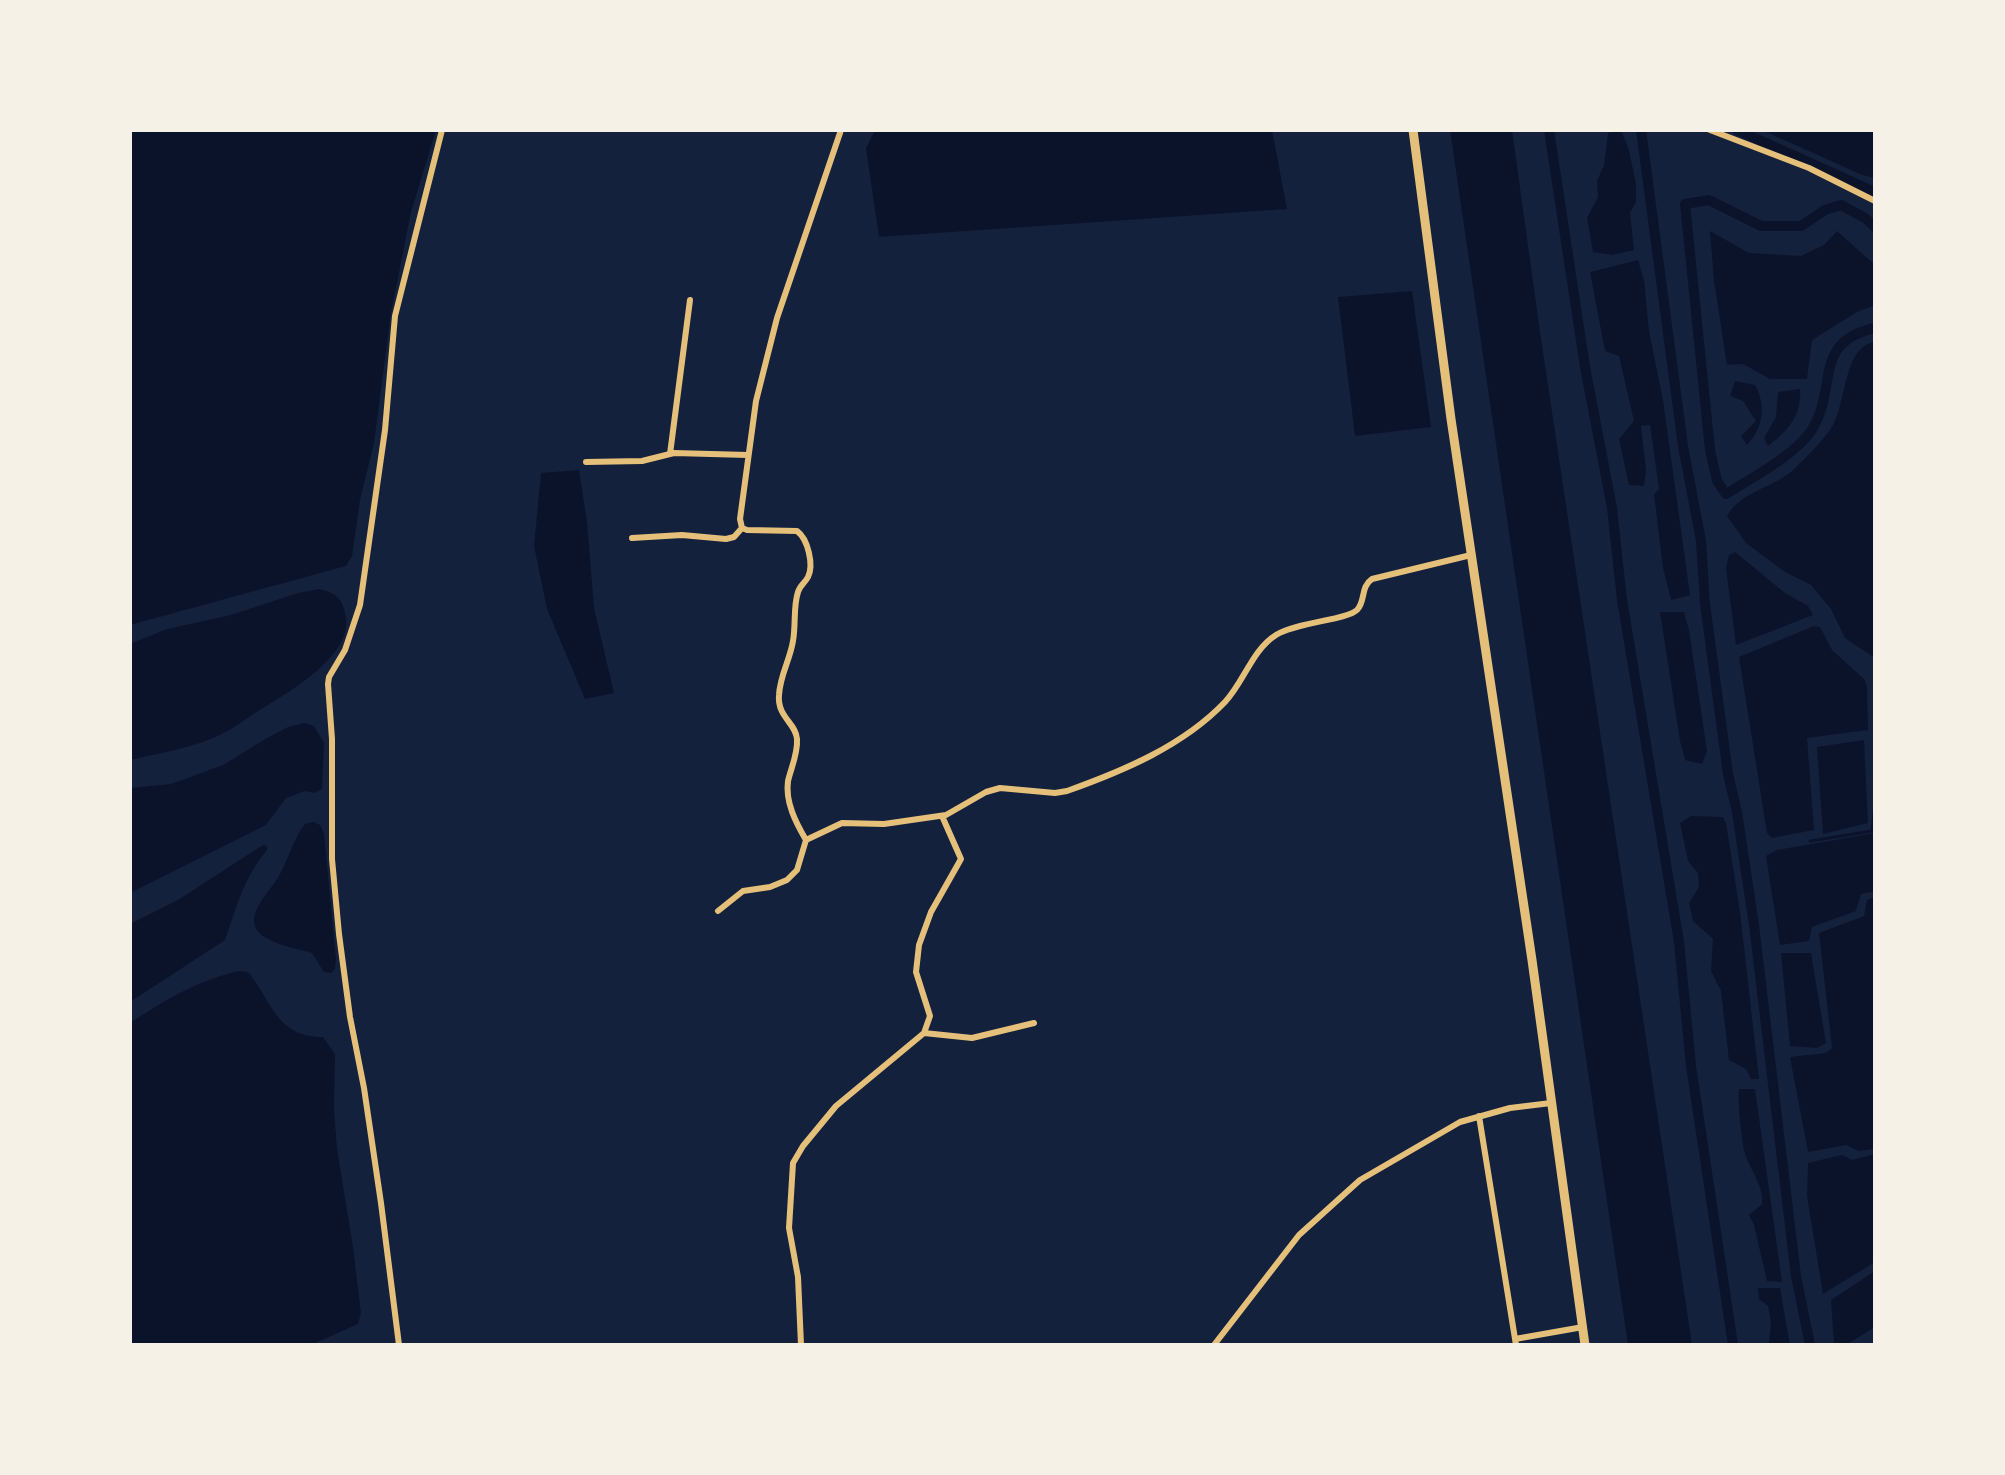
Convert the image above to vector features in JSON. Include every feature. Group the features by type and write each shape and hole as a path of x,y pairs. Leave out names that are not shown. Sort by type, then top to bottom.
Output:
{"main road":[{"path":"1413,130 1448,404 1585,1345"}],"street":[{"path":"399,1345 381,1203 339,934 332,859 332,739 328,684 345,650 360,605 385,430 395,316 442,130"},
{"path":"742,528 740,519 756,401 781,303 841,130"},
{"path":"1710,130 1809,168 1875,201"},
{"path":"670,454 690,300"},
{"path":"586,462 642,461 670,454 748,455"},
{"path":"632,538 682,535 726,539 734,537 742,528"},
{"path":"718,911 743,891 770,887 787,880 797,870 806,840 793,815 789,798 788,785 794,763 796,734 782,714 778,698 782,672 793,638 797,594 810,574 809,557 804,539 797,531 742,528"},
{"path":"806,840 842,823 884,824 942,816 986,792 1000,788 1055,793 1067,791 1158,752 1189,734 1221,706 1262,647 1280,632 1293,626 1353,613 1360,607 1364,587 1372,579 1471,555"},
{"path":"801,1345 798,1277 789,1228 792,1171 796,1156 836,1106 924,1033 930,1016 916,972 919,945 931,912 961,859 942,816"},
{"path":"924,1033 972,1038 1034,1023"},
{"path":"1214,1345 1299,1235 1319,1214 1375,1170 1442,1131 1479,1116 1529,1104 1551,1103"},
{"path":"1479,1116 1515,1342 1583,1327"}],"water":[{"path":"130,130 436,130 411,212 391,313 374,443 360,500 352,556 346,566 130,625"},
{"path":"875,130 1272,130 1287,209 879,237 866,148"},
{"path":"1450,130 1512,130 1692,1345 1628,1345"},
{"path":"1621,130 1636,184 1636,202 1630,213 1634,250 1613,255 1593,252 1587,218 1598,197 1597,181 1604,165 1608,133"},
{"path":"1762,130 1875,130 1875,178 1862,175"},
{"path":"1710,231 1749,253 1801,256 1824,245 1837,231 1875,265 1875,305 1857,312 1812,340 1807,379 1770,379 1743,364 1727,365"},
{"path":"1638,260 1663,400 1690,595 1671,600 1663,568 1654,494 1659,489 1650,425 1641,426 1646,470 1644,486 1629,485 1619,439 1634,421 1619,356 1605,351 1590,272"},
{"path":"1412,291 1431,427 1355,436 1338,297"},
{"path":"1875,342 1875,658 1845,638 1831,609 1811,585 1785,572 1746,543 1727,516 1740,501 1792,471 1821,441 1835,420 1856,354 1864,346"},
{"path":"1735,381 1755,385 1761,400 1760,423 1747,445 1741,436 1756,421 1743,401 1730,396"},
{"path":"1800,389 1796,415 1768,446 1764,438 1776,417 1778,392"},
{"path":"579,470 594,608 614,693 585,699 547,609 534,546 541,473"},
{"path":"1735,552 1785,593 1808,606 1813,615 1736,645 1726,568 1729,555"},
{"path":"319,589 338,597 346,617 345,632 339,646 315,673 220,735 187,747 130,760 130,644 167,629 231,615"},
{"path":"1660,612 1684,612 1689,630 1707,751 1702,764 1685,760"},
{"path":"1814,626 1820,627 1832,650 1864,679 1867,686 1868,730 1807,738 1814,830 1772,838 1767,833 1739,657"},
{"path":"304,723 314,726 324,743 322,789 286,798 266,825 130,893 130,788 171,784 223,765 288,727"},
{"path":"1864,740 1868,823 1823,834 1817,747"},
{"path":"1691,816 1723,817 1726,823 1740,912 1759,1079 1751,1079 1746,1069 1729,1060 1721,991 1711,971 1713,939 1693,921 1689,903 1699,887 1698,873 1688,861 1680,823"},
{"path":"314,822 320,825 324,833 336,959 335,969 331,973 324,972 312,953 263,936 254,921 258,907 281,872 301,830 305,824"},
{"path":"1875,833 1875,891 1861,894 1856,911 1812,927 1809,941 1780,945 1766,856 1777,850"},
{"path":"263,845 267,846 267,850 246,882 225,940 130,1002 130,924 178,900"},
{"path":"1875,897 1875,1149 1859,1151 1846,1145 1808,1152 1790,1057 1826,1053 1832,1048 1819,933 1864,916 1867,900"},
{"path":"1781,953 1811,953 1826,1043 1817,1048 1790,1046"},
{"path":"239,971 248,972 285,1024 295,1031 323,1037 335,1054 337,1149 361,1313 358,1324 311,1345 130,1345 130,1023 182,992"},
{"path":"1739,1089 1755,1089 1782,1282 1767,1281 1749,1215 1762,1204 1762,1198 1744,1152"},
{"path":"1875,1154 1875,1262 1823,1294 1807,1196 1808,1163 1842,1155 1852,1160"},
{"path":"1875,1271 1875,1327 1846,1345 1834,1345 1831,1300"},
{"path":"1758,1288 1780,1288 1790,1345 1769,1345 1771,1322 1768,1306 1759,1299"}],"waterway":[{"path":"1549,130 1585,367 1612,508 1622,600 1679,942 1691,1066 1733,1345"},
{"path":"1641,130 1683,446 1701,541 1705,604 1728,774 1737,812 1754,925 1796,1276 1810,1345"},
{"path":"1737,130 1875,192"},
{"path":"1875,227 1841,205 1825,210 1801,226 1761,226 1709,200 1685,204 1710,450 1717,481 1726,494 1772,466 1803,440 1819,415 1834,355 1842,344 1855,335 1875,328"},
{"path":"1810,841 1872,831 1875,804"}]}
